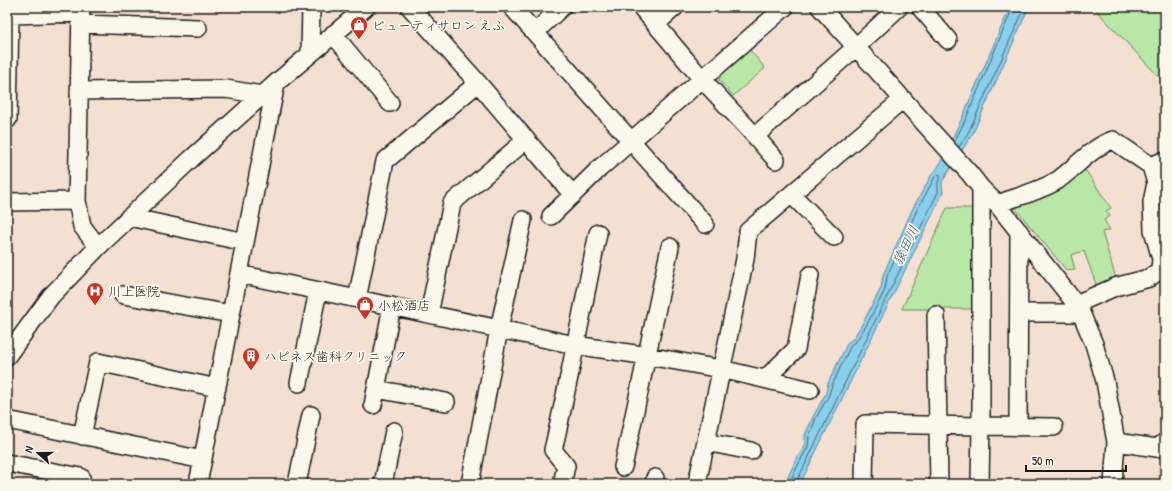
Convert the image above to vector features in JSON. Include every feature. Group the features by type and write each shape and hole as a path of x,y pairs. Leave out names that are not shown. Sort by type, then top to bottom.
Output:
{"street":[{"path":"310,53 311,7"},
{"path":"7,356 51,296 98,247 191,159 262,95 366,7"},
{"path":"410,7 478,83 572,195"},
{"path":"512,7 705,224"},
{"path":"535,32 562,7"},
{"path":"641,7 702,79 776,160"},
{"path":"656,24 675,7"},
{"path":"551,216 600,168 785,7"},
{"path":"820,7 981,188 997,204 1079,308 1094,344 1105,381 1116,442 1113,484"},
{"path":"755,136 899,7"},
{"path":"920,7 948,40"},
{"path":"7,120 8,15 81,15 198,28"},
{"path":"81,15 77,201 82,226 98,247"},
{"path":"333,34 390,103"},
{"path":"198,484 276,83"},
{"path":"357,299 385,161 478,83"},
{"path":"79,91 226,89 262,95"},
{"path":"698,479 743,267 748,231 903,99"},
{"path":"429,314 452,203 526,140"},
{"path":"997,204 1033,191 1057,180 1104,143 1113,140 1158,163 1152,202 1153,230 1161,258 1160,270 1149,278 1115,287 1079,308 1019,313"},
{"path":"980,484 981,188"},
{"path":"792,195 834,237"},
{"path":"7,202 77,201"},
{"path":"130,218 246,242"},
{"path":"470,484 523,220"},
{"path":"1018,427 1019,231"},
{"path":"562,484 566,466 553,450 566,394 598,233"},
{"path":"623,467 648,356 670,247"},
{"path":"239,274 575,345 721,369 810,390"},
{"path":"765,379 796,349 810,275"},
{"path":"299,383 318,291"},
{"path":"124,295 231,314"},
{"path":"392,306 375,397 446,402"},
{"path":"936,315 939,484"},
{"path":"82,436 98,362 217,388"},
{"path":"297,484 311,415"},
{"path":"7,420 203,460"},
{"path":"864,484 865,424 1054,427"},
{"path":"383,484 394,431"},
{"path":"706,442 751,451"},
{"path":"1116,442 1157,448 1164,446"},
{"path":"7,463 80,477"}],"green space":[{"path":"1093,7 1165,7 1165,77 1161,79"},
{"path":"749,49 765,68 733,96 719,80 722,72"},
{"path":"1079,169 1086,171 1111,208 1106,211 1110,216 1104,220 1110,230 1102,232 1117,282 1098,290 1084,251 1071,255 1075,270 1067,271 1010,202"},
{"path":"947,208 977,208 976,309 902,309"}],"water":[{"name":"猿田川","path":"1010,7 1029,7 973,133 942,182 943,193 800,484 785,484 796,459 805,446 805,435 826,393 828,383 848,342 853,339 881,288 883,275 913,208 932,174 937,169 962,118"}],"place":[{"name":"ビューティサロン えふ","path":"359,40"},
{"name":"川上医院","path":"95,306"},
{"name":"小松酒店","path":"365,320"},
{"name":"ハピネス歯科クリニック","path":"251,371"}]}
